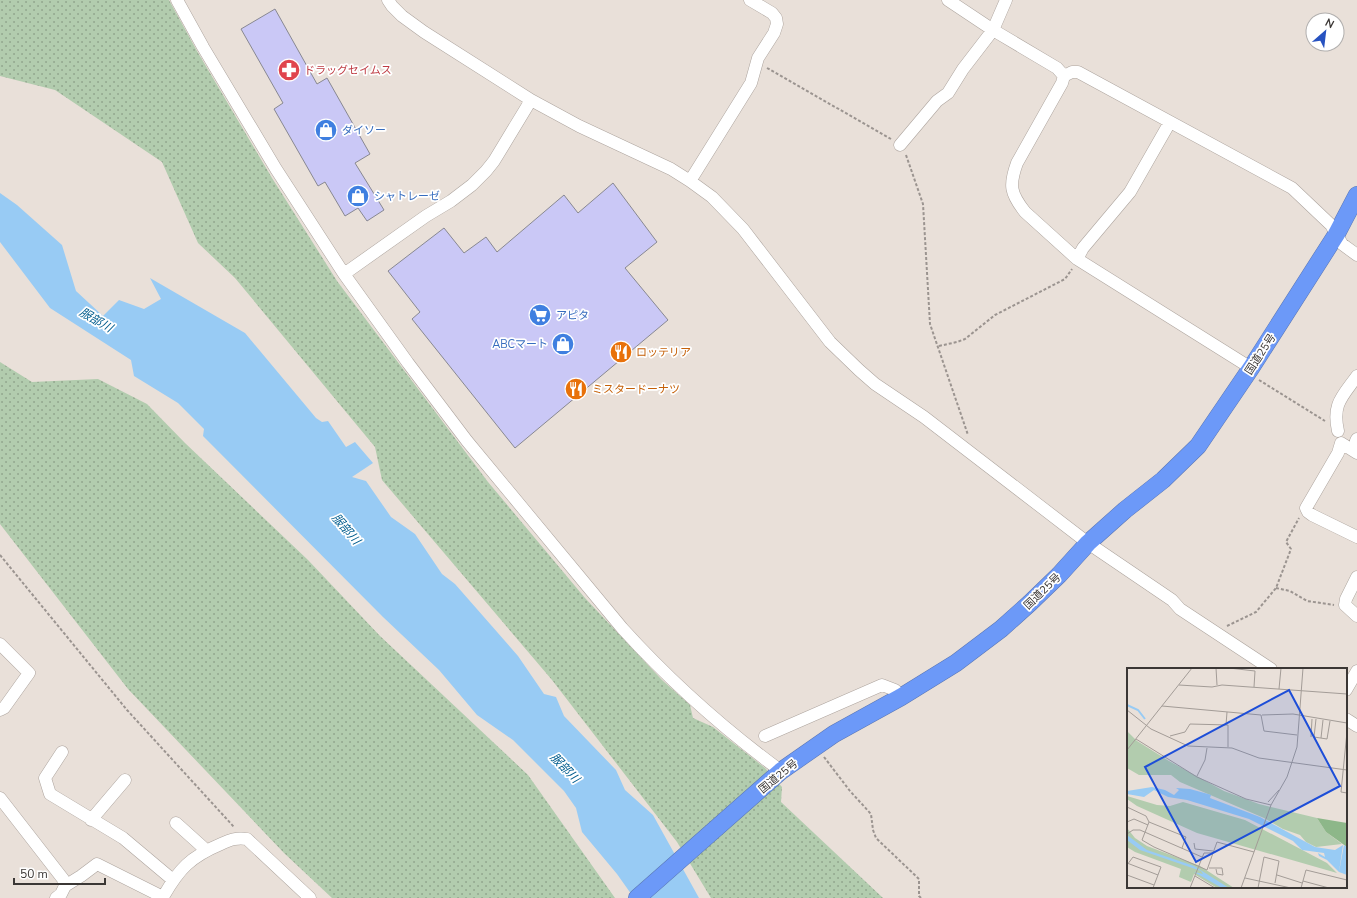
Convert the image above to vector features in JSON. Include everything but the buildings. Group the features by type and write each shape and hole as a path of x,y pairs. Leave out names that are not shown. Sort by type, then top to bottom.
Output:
{"highway":[{"name":"国道25号","path":"637,898 782,771 834,734 956,663 1001,629 1059,575 1088,542 1163,480 1198,446 1250,370 1336,235 1357,195"}],"street":[{"path":"177,0 203,47 276,169 344,274 408,363 468,441 622,628 639,646 702,707 782,771"},
{"path":"388,0 402,16 424,32 531,100 579,126 655,161 690,181 712,197 743,229 816,324 843,355 875,384 924,417 1088,542 1172,600 1180,609 1269,668"},
{"path":"690,181 751,83 758,58 774,33 777,24 776,18 766,4 750,0"},
{"path":"948,0 993,30 1057,68 1064,76"},
{"path":"900,145 937,101 948,93 963,69 993,30 1006,0"},
{"path":"1250,370 1077,259 1025,212 1018,203 1013,193 1011,184 1017,163 1062,83 1064,76 1072,72 1078,72 1292,188 1331,225 1342,244 1357,255"},
{"path":"344,274 472,185 494,161 531,100"},
{"path":"1077,259 1083,248 1130,192 1170,122"},
{"path":"1338,431 1336,409 1339,401 1357,376"},
{"path":"1357,453 1341,443 1338,453 1306,508 1308,512 1357,537"},
{"path":"1357,577 1345,604 1357,616"},
{"path":"0,644 29,673 4,708 0,710"},
{"path":"1347,688 1357,671"},
{"path":"765,736 882,685 895,690 901,696"},
{"path":"1347,720 1357,726"},
{"path":"62,752 45,778 50,794 123,838 173,880"},
{"path":"91,820 125,780"},
{"path":"0,798 63,879 65,886"},
{"path":"176,823 206,850"},
{"path":"56,898 61,894 65,886 97,864 163,898 173,880 187,863 206,850 239,837 247,839 310,898"}],"path":[{"path":"758,58 768,69 900,145 903,149 924,204 930,324 939,346 970,442 967,449"},
{"path":"939,346 965,339 995,315 1066,279 1077,259"},
{"path":"1250,370 1338,431"},
{"path":"1215,632 1256,612 1276,588 1292,549 1286,542 1300,515 1303,511 1308,512"},
{"path":"0,555 127,710 238,831 239,837"},
{"path":"1276,588 1290,592 1307,601 1342,606 1345,604"},
{"path":"816,746 850,791 871,814 873,830 876,838 919,879 919,896 921,898"}],"green space":[{"path":"0,0 169,0 197,51 272,178 337,281 488,482 585,598 662,680 690,705 693,718 713,727 765,768 782,787 781,802 883,898 711,898 677,842 552,680 382,480 375,447 235,278 198,243 162,162 55,90 0,76"},
{"path":"0,362 32,382 98,379 147,404 185,443 308,560 380,636 528,775 615,898 332,898 284,853 128,689 0,524"}],"water":[{"name":"服部川","path":"0,193 17,205 62,245 76,291 103,316 119,300 144,309 161,299 150,278 245,333 316,418 322,422 328,421 346,447 355,442 373,463 352,477 366,481 391,517 415,534 442,574 455,584 518,656 544,694 556,697 564,716 616,770 625,790 653,815 699,898 634,898 617,874 582,832 576,808 564,791 513,740 477,715 439,670 383,617 203,436 204,429 178,403 134,376 131,360 50,308 0,242"}],"place":[{"name":"ドラッグセイムス","path":"289,70"},
{"name":"ダイソー","path":"326,130"},
{"name":"シャトレーゼ","path":"358,196"},
{"name":"アピタ","path":"540,315"},
{"name":"ABCマート","path":"563,344"},
{"name":"ロッテリア","path":"621,352"},
{"name":"ミスタードーナツ","path":"576,389"}]}
